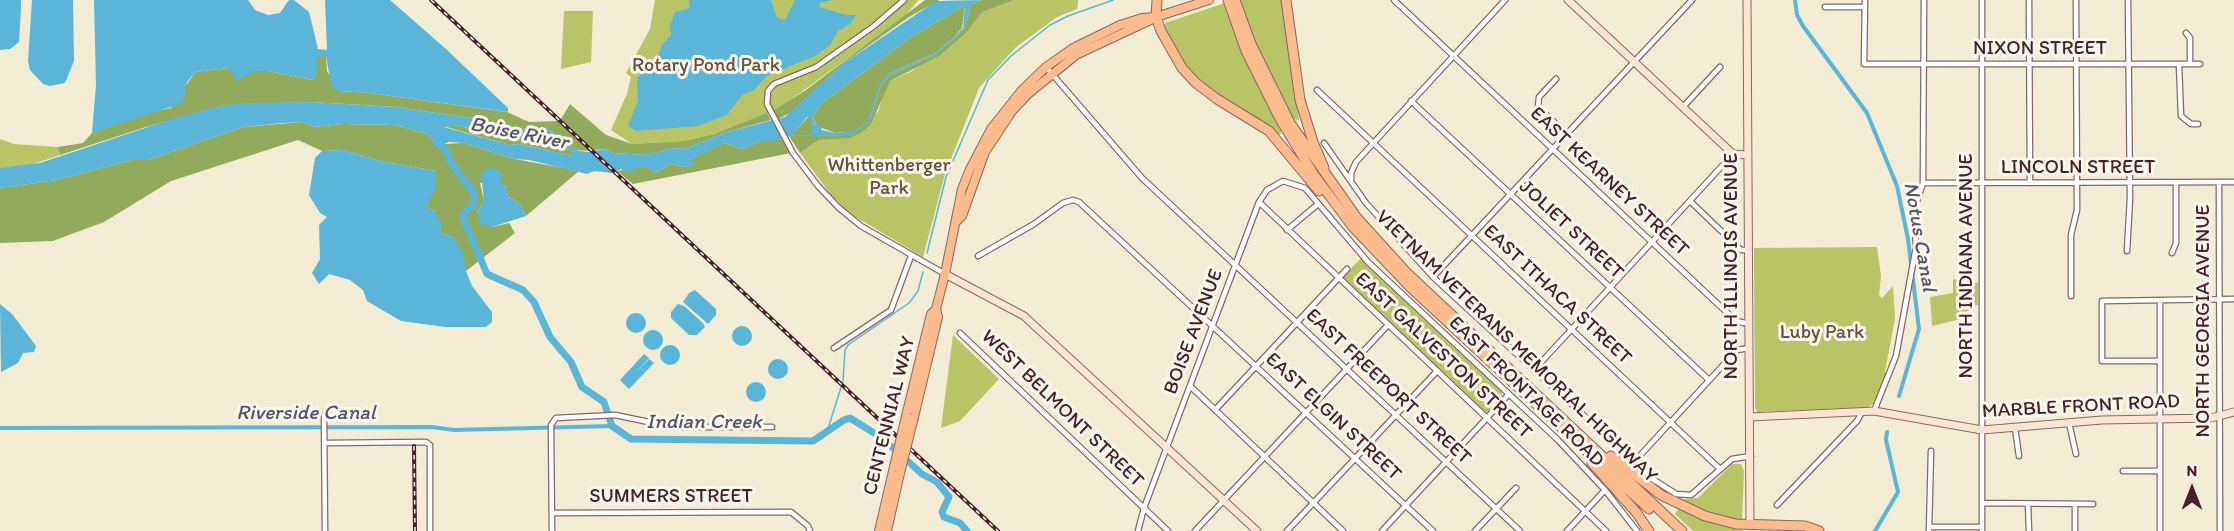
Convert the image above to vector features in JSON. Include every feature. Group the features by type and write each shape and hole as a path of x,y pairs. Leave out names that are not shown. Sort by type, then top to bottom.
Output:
{"highway":[{"path":"1156,0 1156,17 1182,68 1196,83 1269,131 1339,215 1409,286 1563,430 1629,504 1649,531"},
{"path":"1228,0 1246,51 1297,150 1353,227"},
{"name":"VIETNAM VETERANS MEMORIAL HIGHWAY","path":"1235,0 1251,44 1290,123 1330,184 1356,218 1406,272 1576,430 1677,530"},
{"path":"1286,0 1300,100 1312,142 1330,184"},
{"name":"VIETNAM VETERANS MEMORIAL HIGHWAY","path":"1563,430 1677,530"},
{"path":"1576,430 1594,441 1648,486 1676,504 1705,516 1750,528 1805,526 1819,531"}],"main road":[{"name":"CENTENNIAL WAY","path":"879,531 897,470 931,314 936,309 957,221 962,216 976,173 997,132 1048,70 1089,47 1145,25 1156,17 1209,0"},
{"name":"CENTENNIAL WAY","path":"887,531 897,470"}],"street":[{"path":"904,0 816,67 774,84 766,98 771,116 786,140 818,186 839,208 861,226 911,256 1024,316 1257,531"},
{"name":"EAST KEARNEY STREET","path":"1394,0 1736,321 1749,324"},
{"path":"1352,182 1351,173 1356,162 1505,0"},
{"path":"1568,0 1733,154 1748,155"},
{"path":"1433,277 1692,0"},
{"name":"NORTH ILLINOIS AVENUE","path":"1747,0 1750,528"},
{"path":"1825,7 1865,6 1865,0"},
{"path":"1874,411 1896,356 1916,246 1914,210 1923,183 1924,0"},
{"name":"NORTH INDIANA AVENUE","path":"1982,0 1982,529"},
{"path":"2029,0 2030,183"},
{"path":"2071,296 2072,235 2077,210 2076,0"},
{"path":"2127,250 2130,183 2128,0"},
{"name":"NIXON STREET","path":"1865,6 1864,64 2200,64"},
{"path":"2186,33 2190,38 2190,64"},
{"path":"2179,64 2181,116 2191,124 2198,124"},
{"path":"1683,108 1720,67"},
{"name":"EAST FREEPORT STREET","path":"1048,70 1125,162 1520,531"},
{"path":"1556,79 1539,97 1538,107 1567,134"},
{"name":"EAST ITHACA STREET","path":"1317,90 1720,469"},
{"name":"JOLIET STREET","path":"1411,101 1709,380"},
{"path":"1324,143 1395,237 1433,277 1654,480 1676,494 1686,496 1696,493 1732,459 1751,456"},
{"path":"1533,370 1733,154"},
{"name":"BOISE AVENUE","path":"1138,531 1144,508 1259,202 1273,185 1288,181"},
{"name":"EAST FRONTAGE ROAD","path":"1288,181 1305,188 1368,262 1558,440 1605,490 1637,531"},
{"path":"2172,253 2176,243 2175,182"},
{"name":"NORTH GEORGIA AVENUE","path":"2219,182 2220,531"},
{"name":"LINCOLN STREET","path":"1923,183 2234,182"},
{"name":"EAST ELGIN STREET","path":"978,256 1034,224 1063,203 1072,200 1079,201 1433,531"},
{"name":"EAST GALVESTON STREET","path":"1259,202 1606,531"},
{"path":"1691,202 1742,250 1748,250"},
{"path":"1287,230 1318,204"},
{"path":"834,348 891,310 911,256"},
{"path":"1215,410 1347,269"},
{"path":"2159,361 2102,361 2102,301 2234,299"},
{"path":"2160,300 2160,531"},
{"path":"1195,531 1388,325"},
{"name":"WEST BELMONT STREET","path":"960,333 1168,531"},
{"path":"1635,461 1737,350 1749,348"},
{"path":"1287,531 1437,371"},
{"path":"1190,386 1343,531"},
{"path":"1382,531 1509,394"},
{"path":"1777,505 1857,421 1862,411"},
{"name":"MARBLE FRONT ROAD","path":"1750,417 1874,411 1982,430 2069,423 2220,417 2234,412"},
{"path":"552,531 551,425 556,417 615,415 673,427 772,427"},
{"path":"324,416 325,531"},
{"path":"2069,423 2076,454"},
{"path":"2014,428 2019,456"},
{"path":"325,443 426,442 430,445 430,531"},
{"path":"1931,451 1929,529 1982,529"},
{"path":"2123,471 2160,471"},
{"path":"1475,531 1516,488"},
{"path":"1567,531 1605,490"},
{"path":"1982,503 2093,504"},
{"path":"2028,504 2029,531"},
{"path":"2075,504 2075,531"},
{"name":"SUMMERS STREET","path":"552,513 791,512 808,526 810,531"}],"green space":[{"name":"Rotary Pond Park","path":"655,0 919,0 904,17 778,109 714,134 684,141 632,144 611,130 627,94 631,77 626,73 650,29"},
{"path":"925,0 939,0 909,17 844,63 790,113 778,119 773,111 806,90"},
{"path":"982,0 1015,0 982,12 968,31 939,56 890,81 871,124 861,133 849,138 819,140 800,153 789,136 849,136 869,123 881,84 893,74 936,54 964,29 971,4"},
{"name":"Whittenberger Park","path":"1015,0 1078,0 1078,3 1077,9 1057,17 1015,48 979,88 945,174 923,257 851,214 831,195 800,153 819,140 834,138 878,112 885,88 890,81 912,71 968,31 982,12"},
{"path":"1239,0 1283,0 1299,120 1293,119 1266,68"},
{"path":"1225,3 1247,61 1281,127 1281,134 1278,135 1204,84 1185,63 1165,28 1165,23"},
{"path":"965,5 962,28 953,38 935,53 890,73 881,83 868,121 861,127 850,132 835,133 816,126 813,116 822,103 910,38"},
{"path":"564,11 593,11 591,62 561,69"},
{"path":"317,56 326,56 327,71 340,92 355,91 507,112 529,122 559,121 591,151 576,150 547,128 526,130 471,118 396,107 311,102 226,105 146,127 60,155 58,147 83,143 92,133 152,112 171,108 195,72 228,68 268,71 313,80 317,73"},
{"path":"570,104 606,135 632,144 684,141 714,134 767,113 771,120 727,132 685,149 675,148 646,155 613,153 605,149 594,150 561,119"},
{"path":"808,117 811,117 813,135 791,136"},
{"path":"302,122 314,127 343,124 395,125 427,134 433,141 444,144 463,143 515,159 579,171 526,216 520,204 508,196 505,185 480,183 484,200 477,213 492,227 509,223 515,233 466,271 462,252 453,237 441,233 435,212 427,206 436,171 380,161 343,150 322,151 298,140 171,181 104,222 53,241 0,243 0,188 57,180 132,160 148,160 243,127"},
{"path":"453,125 505,135 546,135 572,151 572,156 520,144 510,145 443,126"},
{"path":"0,139 14,144 58,147 60,155 25,167 0,168"},
{"path":"781,139 791,153 633,184 617,171 646,166 654,172 660,171 670,163 683,167 696,164 689,160 724,143 743,149 761,141"},
{"name":"Luby Park","path":"1877,247 1881,276 1879,295 1882,298 1893,286 1895,318 1885,372 1889,374 1876,402 1868,407 1757,412 1755,408 1754,248"},
{"path":"1361,258 1501,390 1502,396 1486,413 1342,278"},
{"path":"1953,279 1978,283 1978,305 1973,306 1957,320 1932,326 1930,297 1953,293"},
{"path":"953,335 999,379 960,421 941,428"},
{"path":"1732,464 1741,464 1744,471 1742,520 1707,514 1679,500 1698,498"},
{"path":"1678,509 1744,531 1693,531 1675,514"}],"water":[{"path":"0,0 21,0 19,42 10,49 0,50"},
{"path":"32,0 73,0 74,61 65,83 50,86 43,84 30,70 28,61"},
{"path":"94,0 248,0 255,10 268,15 280,13 289,0 294,0 309,12 318,49 327,50 325,0 390,0 446,49 508,108 508,112 355,91 340,92 331,85 326,56 317,56 317,73 313,80 268,71 253,71 238,81 228,68 195,72 187,82 183,103 92,133 96,85"},
{"name":"Rotary Pond Park","path":"689,0 771,0 777,18 785,20 795,0 832,0 820,3 819,7 846,15 856,15 850,24 838,31 830,45 817,55 767,76 754,90 742,95 727,115 698,126 636,131 628,126 638,101 637,77 656,64 661,46 671,35 670,25 675,12 690,8"},
{"name":"Boise River","path":"982,0 971,4 964,29 936,54 893,74 881,84 869,123 849,136 792,136 789,136 771,142 761,141 743,149 724,143 690,160 697,164 683,167 670,163 660,171 654,172 645,166 627,172 621,169 612,173 594,171 587,174 529,160 515,159 463,143 449,142 438,147 427,134 395,125 343,124 314,127 302,122 283,123 243,127 148,160 132,160 57,180 0,188 0,168 40,163 178,117 226,105 246,103 311,102 396,107 471,118 526,130 547,128 576,150 586,152 605,149 613,153 646,155 675,148 685,149 727,132 785,117 844,63 936,1","holes":["965,5 963,28 953,38 935,53 890,73 880,83 868,120 861,127 850,132 835,133 822,130 818,123 815,125 813,116 822,103 910,38","807,117 811,117 812,134 792,136","453,125 505,135 546,135 572,151 572,156 520,144 510,145 444,127"]},
{"path":"343,150 380,161 436,171 435,189 427,206 435,212 441,222 441,233 453,237 463,252 466,271 472,286 492,312 492,322 486,327 445,327 401,321 367,301 363,290 350,280 329,274 319,284 312,273 320,259 319,225 327,217 320,213 309,195 315,158 322,151"},
{"path":"489,168 497,169 502,175 500,182 505,185 508,196 520,204 526,216 492,227 480,224 477,213 484,200 481,172"},
{"path":"695,290 716,309 716,315 708,324 683,302 689,293"},
{"path":"0,304 13,315 36,346 34,352 23,353 18,363 1,372"},
{"path":"678,304 684,306 703,323 705,327 697,335 689,335 671,318 671,312"},
{"path":"636,313 643,316 646,323 643,330 636,333 629,330 626,323 629,316"},
{"path":"742,326 749,329 752,336 749,343 742,346 735,343 732,336 735,329"},
{"path":"653,330 660,333 663,340 660,347 653,350 646,347 643,340 646,333"},
{"path":"670,345 677,348 680,355 677,362 670,365 663,362 660,355 663,348"},
{"path":"644,354 649,358 636,372 649,359 654,363 629,389 620,380"},
{"path":"778,359 785,362 788,369 785,376 778,379 771,376 768,369 771,362"},
{"path":"756,382 763,385 766,392 763,399 756,402 749,399 746,392 749,385"}],"waterway":[{"name":"Riverside Canal","path":"927,253 946,177 988,80 1011,56 1050,25 1113,0"},
{"name":"Notus Canal","path":"1795,0 1797,15 1803,26 1867,113 1897,186 1908,239 1919,329 1899,396"},
{"name":"Indian Creek","path":"436,142 447,151 451,163 474,193 474,204 462,215 487,274 523,290 534,302 550,337 571,362 582,387 604,402 612,426 631,439 813,441 850,418 882,438 922,474 937,482 949,497 942,512 944,517 960,523 967,531"},
{"name":"Riverside Canal","path":"827,432 843,381 845,350 848,345 909,303 918,291 923,272"},
{"name":"Riverside Canal","path":"0,428 432,427 454,430 612,426"},
{"name":"Notus Canal","path":"1875,531 1898,492 1886,440 1887,432"}],"railway":[{"path":"431,0 998,531"},
{"path":"414,446 415,531"}]}
